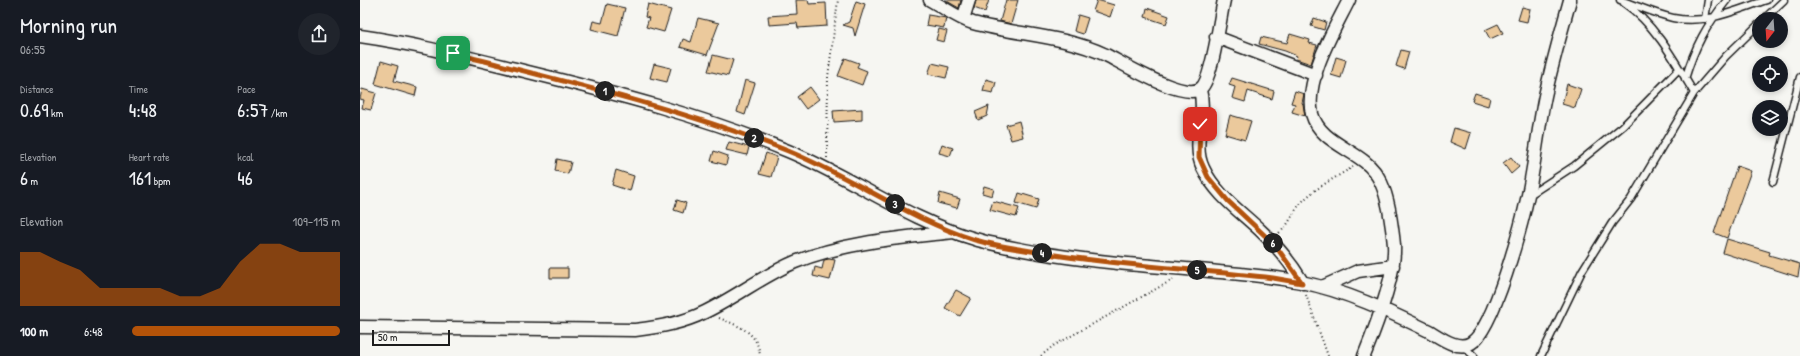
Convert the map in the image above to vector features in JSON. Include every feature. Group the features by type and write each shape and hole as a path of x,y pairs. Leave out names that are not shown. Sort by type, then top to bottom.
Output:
{"street":[{"path":"930,0 963,19 984,25 1036,34 1079,44 1182,91 1191,92 1200,90 1207,81 1212,68 1216,37 1224,0"},
{"path":"963,19 969,0"},
{"path":"1349,0 1332,34 1316,75 1311,90 1311,103 1316,123 1324,133 1345,150 1366,162 1380,178 1386,197 1394,246 1393,266 1364,356"},
{"path":"360,36 403,42 453,53 613,93 748,136 828,169 915,215 954,232 1000,246 1064,257 1273,278 1322,287 1380,308 1452,344 1463,346 1473,342 1482,332 1489,319 1510,260 1528,196 1545,99 1570,0"},
{"path":"1216,37 1316,75"},
{"path":"1200,90 1202,103 1198,143 1202,168 1216,188 1228,201 1270,240 1302,283"},
{"path":"360,326 636,330 667,326 705,312 794,263 820,253 899,238 954,232"},
{"path":"1322,287 1358,272 1393,266"}],"lane":[{"path":"1620,0 1674,18 1705,19 1766,0"},
{"path":"1620,0 1634,10 1651,28 1694,93"},
{"path":"1705,19 1708,0"},
{"path":"1685,79 1698,42 1712,18 1728,0"},
{"path":"1771,12 1784,0"},
{"path":"1541,356 1582,271 1612,223 1631,199 1694,93 1726,56 1752,31"},
{"path":"1528,196 1574,166 1623,126 1679,69"},
{"path":"1773,182 1800,77"},
{"path":"1463,346 1474,356"}],"path":[{"path":"828,169 826,124 828,77 838,0"},
{"path":"1270,240 1291,221 1297,208 1304,200 1342,174 1366,162"},
{"path":"1041,356 1053,346 1166,284 1190,269"},
{"path":"1302,283 1328,356"},
{"path":"705,312 745,330 755,338 759,345 760,356"}],"building":[{"path":"796,0 808,0 809,4 826,3 827,26 798,28 797,23 769,25 768,16 797,14"},
{"path":"945,0 961,0 959,8"},
{"path":"976,0 989,0 985,12 974,8"},
{"path":"1006,0 1018,0 1011,24 1000,21"},
{"path":"1097,0 1114,5 1110,17 1093,11"},
{"path":"856,1 865,4 855,36 853,28 843,25 849,22"},
{"path":"607,4 625,8 618,36 591,29 593,21 602,23"},
{"path":"648,4 671,10 664,32 646,27 649,18 645,17"},
{"path":"1522,7 1530,9 1527,22 1518,20"},
{"path":"1147,8 1169,16 1166,24 1145,17"},
{"path":"928,15 946,18 944,28 926,25"},
{"path":"1078,15 1088,18 1083,34 1074,31"},
{"path":"698,18 719,23 707,55 680,47 683,39 691,42"},
{"path":"1314,18 1326,22 1324,30 1311,26"},
{"path":"1498,24 1503,33 1490,39 1485,30"},
{"path":"939,29 947,31 944,42 936,40"},
{"path":"1290,34 1310,40 1309,43 1317,45 1311,64 1296,59 1297,56 1285,51 1259,44 1261,37 1287,43"},
{"path":"1401,50 1409,52 1404,69 1396,66"},
{"path":"713,55 733,60 728,76 708,71"},
{"path":"1336,57 1346,60 1341,78 1331,75"},
{"path":"845,58 859,63 857,67 867,71 862,85 838,76"},
{"path":"381,61 398,66 394,81 417,87 415,96 375,84"},
{"path":"932,63 949,67 946,78 928,74"},
{"path":"654,64 671,68 667,82 650,78"},
{"path":"1232,78 1274,91 1272,99 1248,91 1245,102 1232,98 1235,87 1229,85"},
{"path":"986,79 996,82 993,93 983,91"},
{"path":"745,80 755,83 745,115 737,112"},
{"path":"1567,84 1581,89 1575,108 1562,104"},
{"path":"810,87 819,99 806,109 797,97"},
{"path":"362,89 376,93 371,110 362,108 364,100 360,99"},
{"path":"1295,91 1304,94 1302,103 1305,116 1292,112 1295,104 1291,103"},
{"path":"1475,93 1490,98 1488,106 1472,101"},
{"path":"989,106 987,116 978,120 975,112"},
{"path":"862,109 862,120 834,122 833,111"},
{"path":"1230,115 1251,121 1245,140 1225,134"},
{"path":"1019,121 1023,137 1011,140 1006,125"},
{"path":"1454,128 1471,133 1466,149 1450,142"},
{"path":"729,142 749,147 747,155 726,150"},
{"path":"942,144 953,148 950,156 939,153"},
{"path":"714,151 728,156 726,165 711,161"},
{"path":"766,153 777,157 771,177 759,174"},
{"path":"1511,157 1519,167 1511,174 1503,163"},
{"path":"557,159 571,162 568,174 555,171"},
{"path":"1737,166 1751,171 1727,238 1714,233"},
{"path":"616,170 634,176 630,191 612,185"},
{"path":"984,186 994,189 992,196 982,193"},
{"path":"940,193 960,199 957,208 938,203"},
{"path":"1019,193 1039,199 1036,209 1016,203"},
{"path":"677,200 686,203 683,213 674,210"},
{"path":"993,201 1019,208 1016,217 990,210"},
{"path":"1727,239 1770,252 1769,255 1800,264 1798,277 1723,253"},
{"path":"824,260 835,260 830,280 813,276 815,267 822,269"},
{"path":"550,268 568,268 568,278 550,278"},
{"path":"956,290 971,298 960,316 945,308"}],"route":[{"path":"453,53 613,93 699,119 748,136 790,152 828,169 915,215 976,240 1000,246 1064,257 1248,275 1302,283 1296,272 1275,245 1228,201 1216,188 1202,168 1199,157 1198,143 1200,124"}]}
